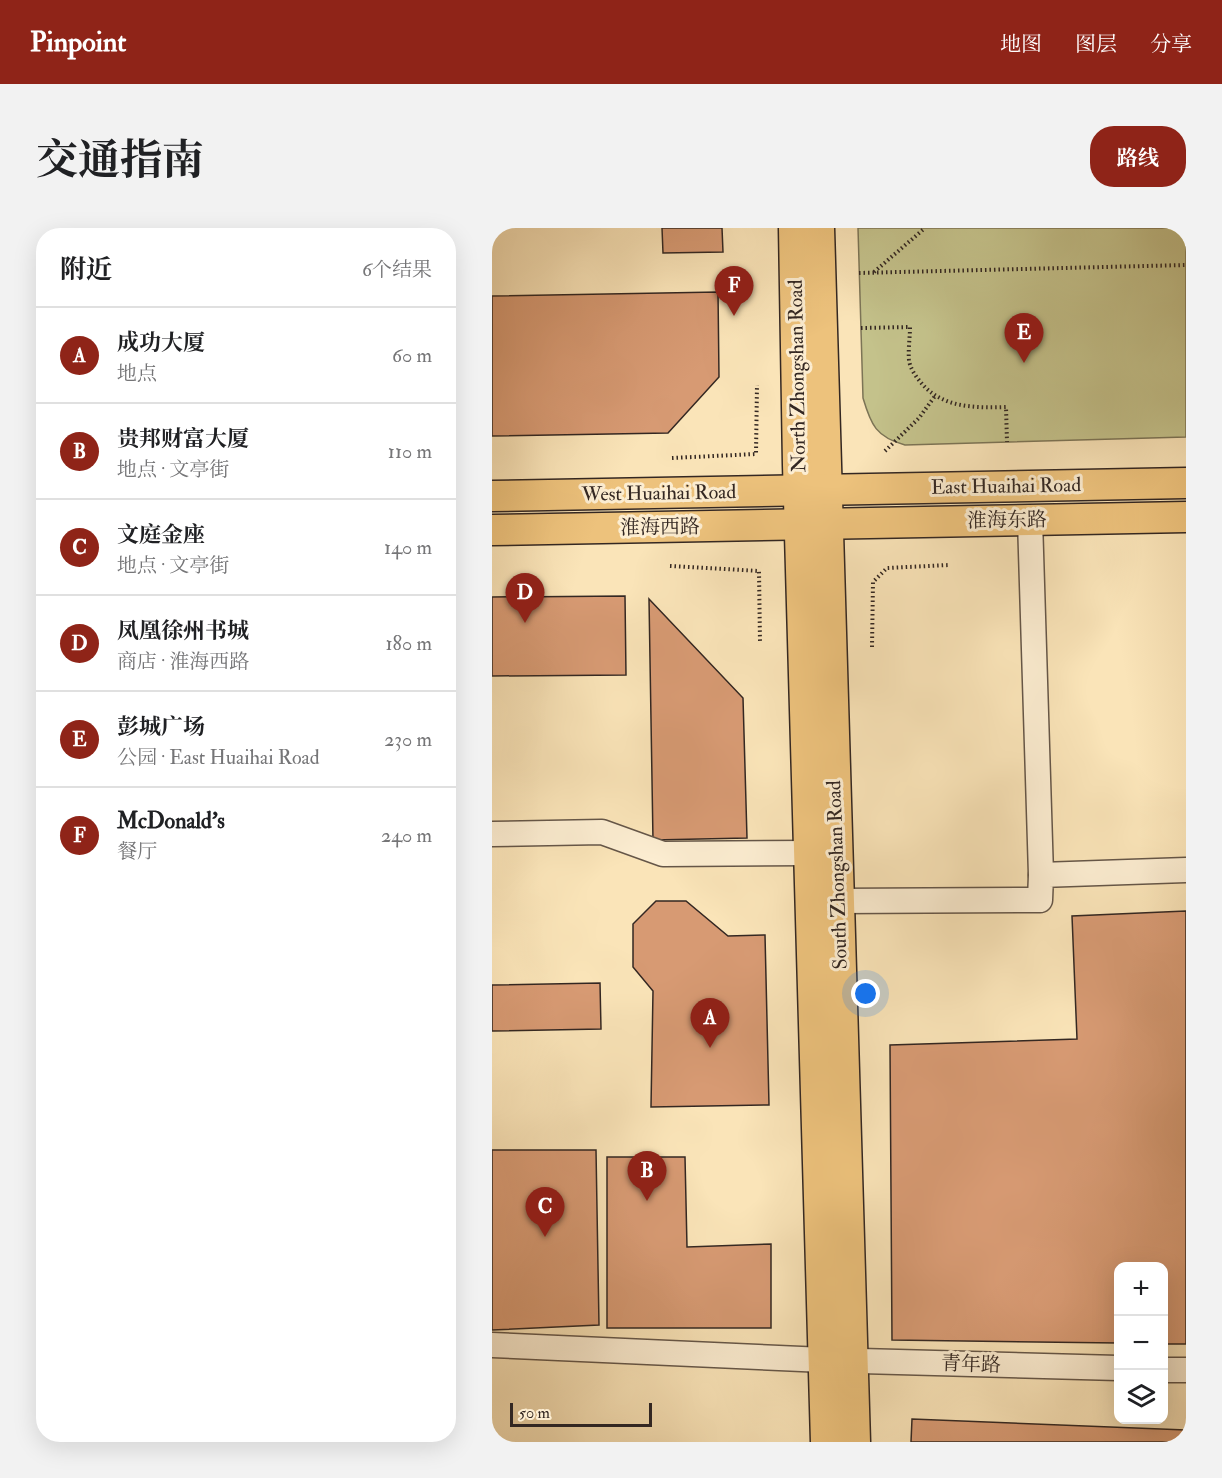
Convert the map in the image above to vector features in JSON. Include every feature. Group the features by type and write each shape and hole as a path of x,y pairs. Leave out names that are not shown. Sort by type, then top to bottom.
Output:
{"main road":[{"name":"North Zhongshan Road","path":"794,228 814,524"},
{"name":"North Zhongshan Road","path":"813,490 819,228"},
{"name":"East Huaihai Road","path":"813,490 1186,483"},
{"name":"West Huaihai Road","path":"492,496 813,490"},
{"name":"淮海东路","path":"814,524 1186,517"},
{"name":"淮海西路","path":"492,530 814,524"},
{"name":"South Zhongshan Road","path":"814,524 810,853 837,1360 855,1442"},
{"name":"South Zhongshan Road","path":"814,524 838,902 837,1360 826,1442"}],"street":[{"path":"838,902 1040,900 1030,520"},
{"path":"492,834 603,832 663,854 810,853"},
{"path":"1041,874 1186,870"},
{"name":"青年路","path":"492,1345 837,1360 1114,1368"},
{"path":"1168,1370 1186,1370"}],"path":[{"path":"874,272 925,228"},
{"path":"859,273 1186,265"},
{"path":"861,328 910,327 909,362 917,378 931,394 952,404 1006,407 1007,442"},
{"path":"672,458 756,454 757,386"},
{"path":"885,451 919,418 935,396"},
{"path":"872,647 873,582 887,568 949,565"},
{"path":"670,566 759,571 760,642"}],"shaded area":[{"path":"858,228 1186,228 1186,437 905,445 887,438 872,423 863,398"}],"building":[{"path":"662,228 722,228 723,252 663,253"},
{"path":"718,292 719,377 668,433 492,436 492,296"},
{"path":"625,596 626,675 492,676 492,597"},
{"path":"649,599 743,698 747,838 653,840"},
{"path":"656,901 686,901 728,936 765,935 769,1105 651,1107 653,991 633,967 633,924"},
{"path":"1186,911 1186,1344 1168,1344 1168,1262 1114,1262 1114,1343 892,1340 890,1045 1077,1039 1072,916"},
{"path":"600,983 601,1029 492,1031 492,985"},
{"path":"492,1150 596,1150 599,1325 492,1330"},
{"path":"607,1157 685,1157 687,1247 771,1244 771,1328 607,1328"},
{"path":"912,1419 1186,1430 1186,1442 911,1442"}],"place":[{"name":"McDonald's","path":"734,316"},
{"name":"彭城广场","path":"1024,363"},
{"name":"凤凰徐州书城","path":"525,623"},
{"name":"成功大厦","path":"710,1048"},
{"name":"贵邦财富大厦","path":"647,1201"},
{"name":"文庭金座","path":"545,1237"}]}
